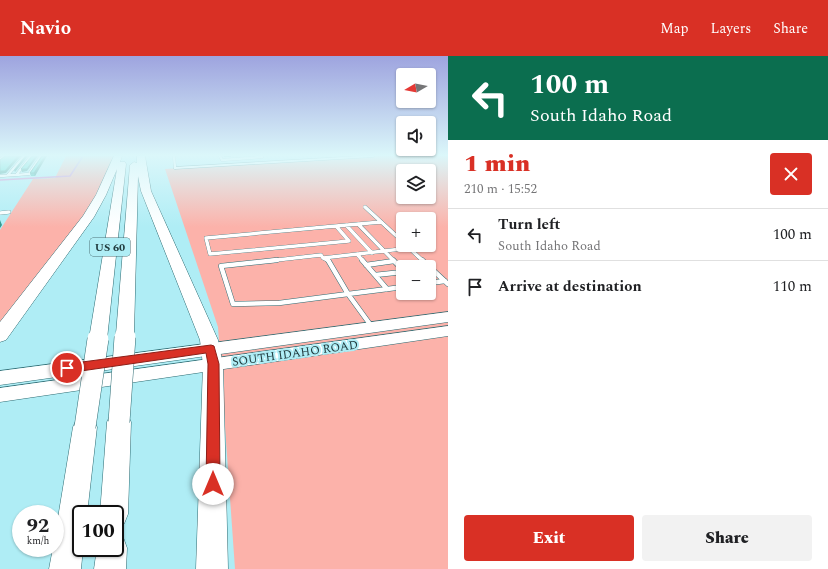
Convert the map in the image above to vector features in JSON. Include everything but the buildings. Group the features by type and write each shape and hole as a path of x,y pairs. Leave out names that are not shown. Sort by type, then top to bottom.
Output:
{"highway":[{"path":"0,335 88,217 108,180"},
{"name":"US 60","path":"66,569 120,180"},
{"name":"US 60","path":"114,505 134,180"},
{"path":"144,180 146,191 209,340 212,357 212,569"},
{"path":"110,569 111,557"}],"main road":[{"name":"SOUTH IDAHO ROAD","path":"0,395 372,327 448,317"},
{"name":"SOUTH IDAHO ROAD","path":"0,378 212,357 448,331"}],"lane":[{"path":"365,207 396,236"},
{"path":"0,213 9,212"},
{"path":"336,226 348,241 210,254 206,238 313,228 381,222"},
{"path":"358,224 394,262"},
{"path":"346,225 372,253"},
{"path":"323,258 396,249"},
{"path":"414,252 447,282"},
{"path":"357,254 387,289"},
{"path":"372,327 348,294 336,276 336,272 328,260 323,258 321,255 221,266 233,304 278,302 348,294 396,288"},
{"path":"366,264 394,262"},
{"path":"375,275 396,272"},
{"path":"436,283 447,282"}],"shaded area":[{"path":"32,180 105,180 95,202 0,325 0,230"},
{"path":"169,180 396,180 396,204 436,204 436,180 448,180 448,569 235,569 218,327"}],"route":[{"path":"67,368 211,349 213,364 213,484"}]}
